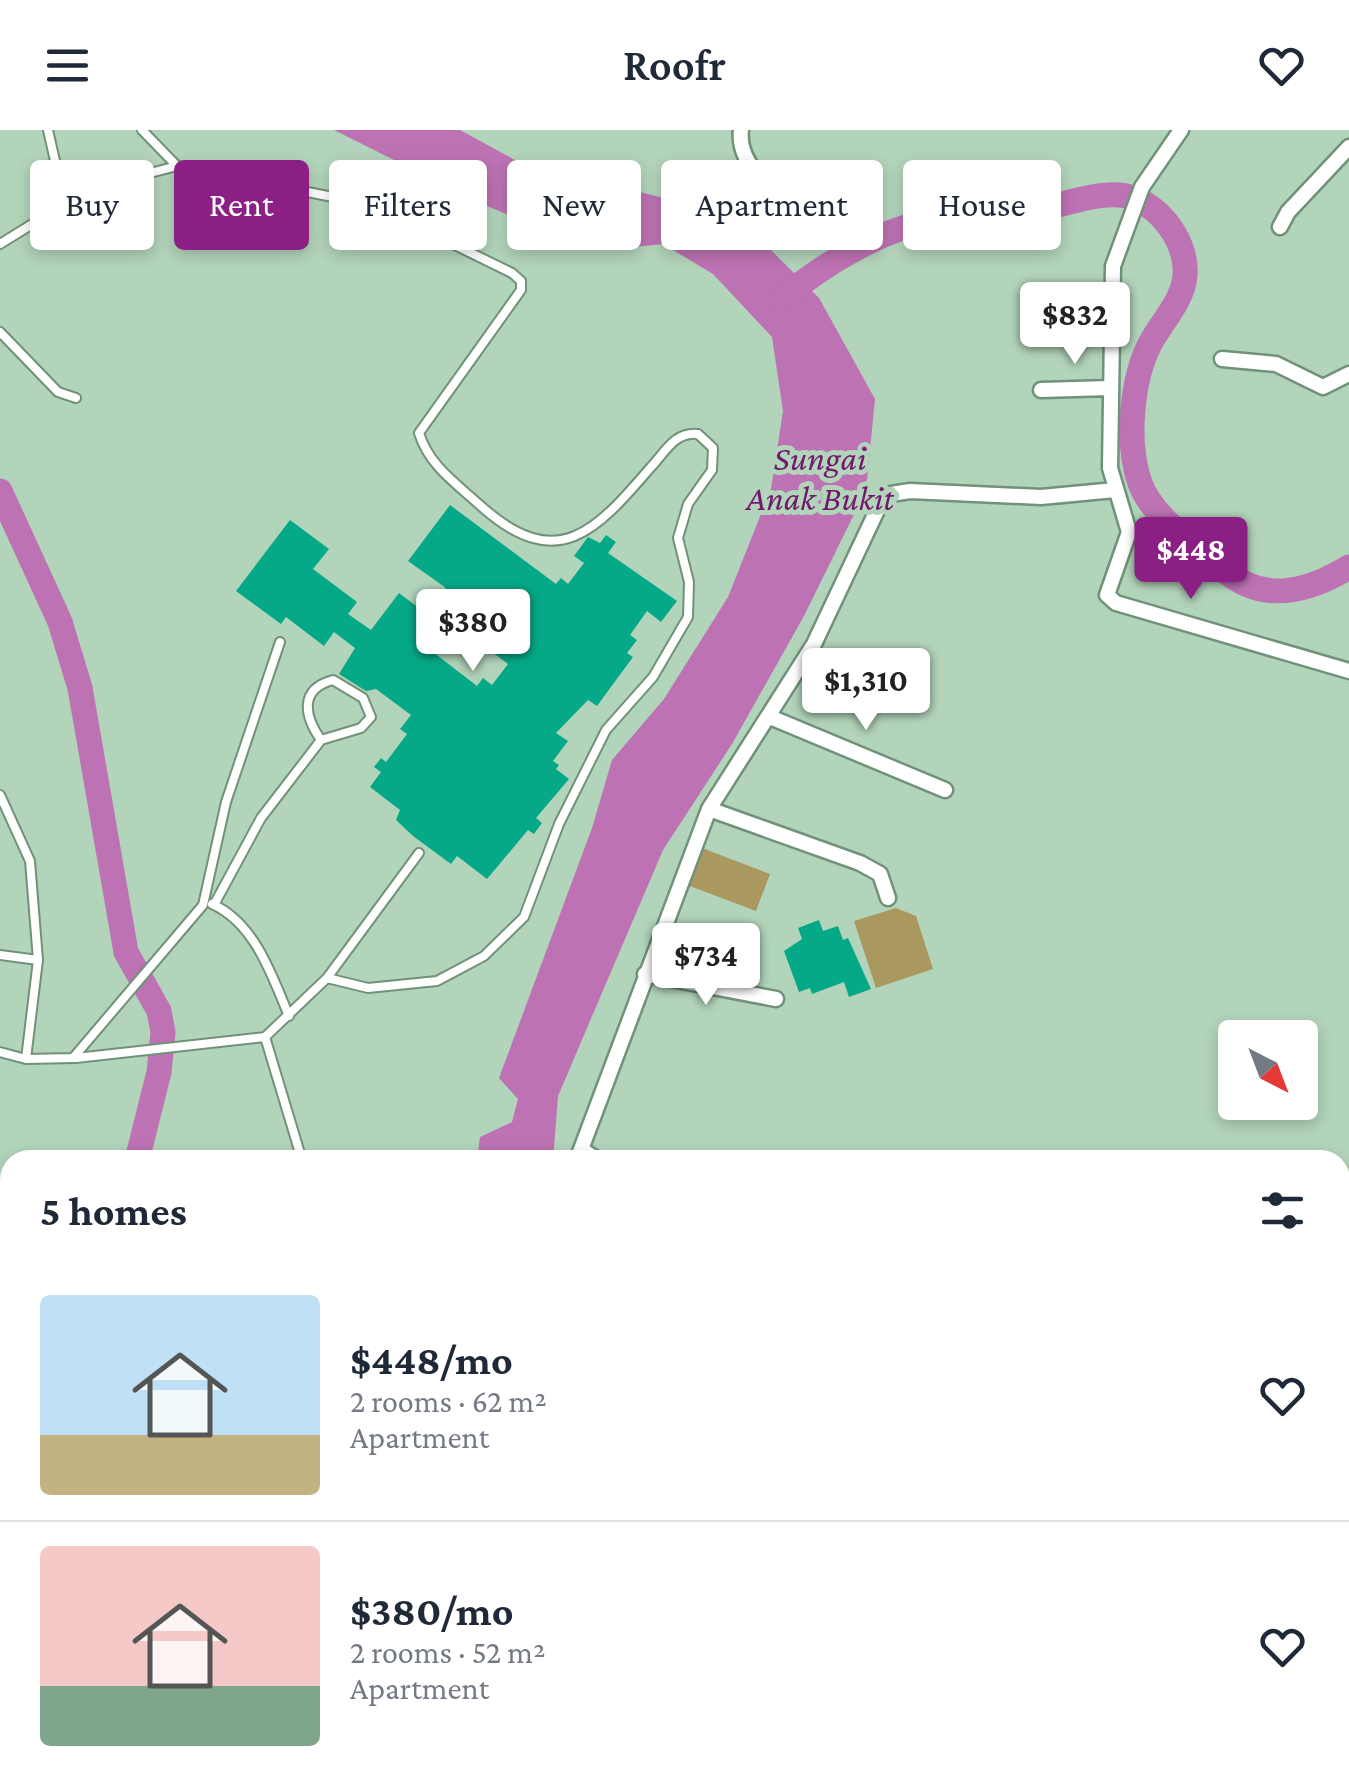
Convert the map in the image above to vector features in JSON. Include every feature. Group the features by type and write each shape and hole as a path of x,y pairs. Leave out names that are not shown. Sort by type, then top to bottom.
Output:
{"street":[{"path":"741,130 749,160"},
{"path":"1181,130 1142,188 1123,229 1114,266 1110,468 1128,532 1108,588 1110,599 1349,671"},
{"path":"1280,227 1288,212 1349,147"},
{"path":"1222,359 1276,364 1323,387 1349,374"},
{"path":"1041,390 1110,388"},
{"path":"581,1150 709,809 770,717 838,600 880,504 891,494 1040,497 1115,490"},
{"path":"770,717 945,790"},
{"path":"709,809 860,863 880,874 888,898"},
{"path":"645,974 776,999"}],"lane":[{"path":"48,130 55,160"},
{"path":"142,130 174,163"},
{"path":"309,192 374,205 512,273 521,282 521,290 419,433 433,462 515,534 552,541 578,534 596,524 675,438 698,434 714,448 712,470 688,504 678,538 689,582 688,617 653,677 606,730 559,824 524,918 484,956 437,981 368,988 327,978"},
{"path":"0,244 30,227"},
{"path":"0,332 58,392 76,398"},
{"path":"74,1058 203,905 226,802 280,642"},
{"path":"214,904 261,818 321,740 361,728 370,717 364,698 340,681 322,683 306,705 308,719 321,740"},
{"path":"0,795 30,861 38,960 26,1059"},
{"path":"0,1052 26,1059 74,1058 265,1036 327,978 419,853"},
{"path":"203,905 214,904 244,929 263,957 290,1016"},
{"path":"0,955 38,960"},
{"path":"265,1036 299,1150"}],"shaded area":[{"path":"689,843 770,874 756,911 674,880"},
{"path":"896,908 916,916 933,969 876,988 854,921"}],"water":[{"name":"Sungai Anak Bukit","path":"334,130 460,130 515,160 507,160 507,214 487,206 487,160 394,160"},
{"name":"Sungai Anak Bukit","path":"641,192 661,197 661,244 641,246"},
{"name":"Sungai Anak Bukit","path":"673,250 771,250 819,298 875,399 866,490 804,616 732,744 663,850 558,1096 554,1150 478,1150 480,1137 512,1122 518,1099 499,1078 592,828 612,760 664,699 728,597 771,489 783,411 772,337 713,274"}],"building":[{"path":"450,505 556,584 561,578 568,584 584,563 574,556 588,537 600,543 606,535 616,542 608,553 677,601 661,622 647,611 630,635 637,640 627,653 633,657 597,706 588,700 556,733 568,741 553,761 559,765 556,769 569,779 536,818 542,823 534,834 528,830 487,879 457,856 451,864 413,836 396,820 400,810 370,787 381,772 374,767 381,758 386,762 407,734 400,729 411,715 376,689 366,691 339,674 355,648 334,632 324,646 286,617 281,624 236,591 290,520 329,549 313,569 357,602 348,614 371,630 399,593 432,618 416,639 477,686 483,678 492,685 508,664 432,607 446,588 408,561"},
{"path":"819,920 823,931 838,926 843,940 848,938 871,989 849,997 844,982 812,994 810,988 799,992 784,951 802,939 798,928"}],"waterway":[{"path":"779,301 854,250 918,223 1022,213 1107,195 1144,203 1175,234 1185,275 1177,302 1144,357 1135,393 1133,450 1146,496 1189,542 1239,581 1255,587 1270,591 1302,588 1349,567"},
{"path":"0,491 60,622 80,688 126,952 159,1011 163,1032 159,1072 140,1150"}]}
